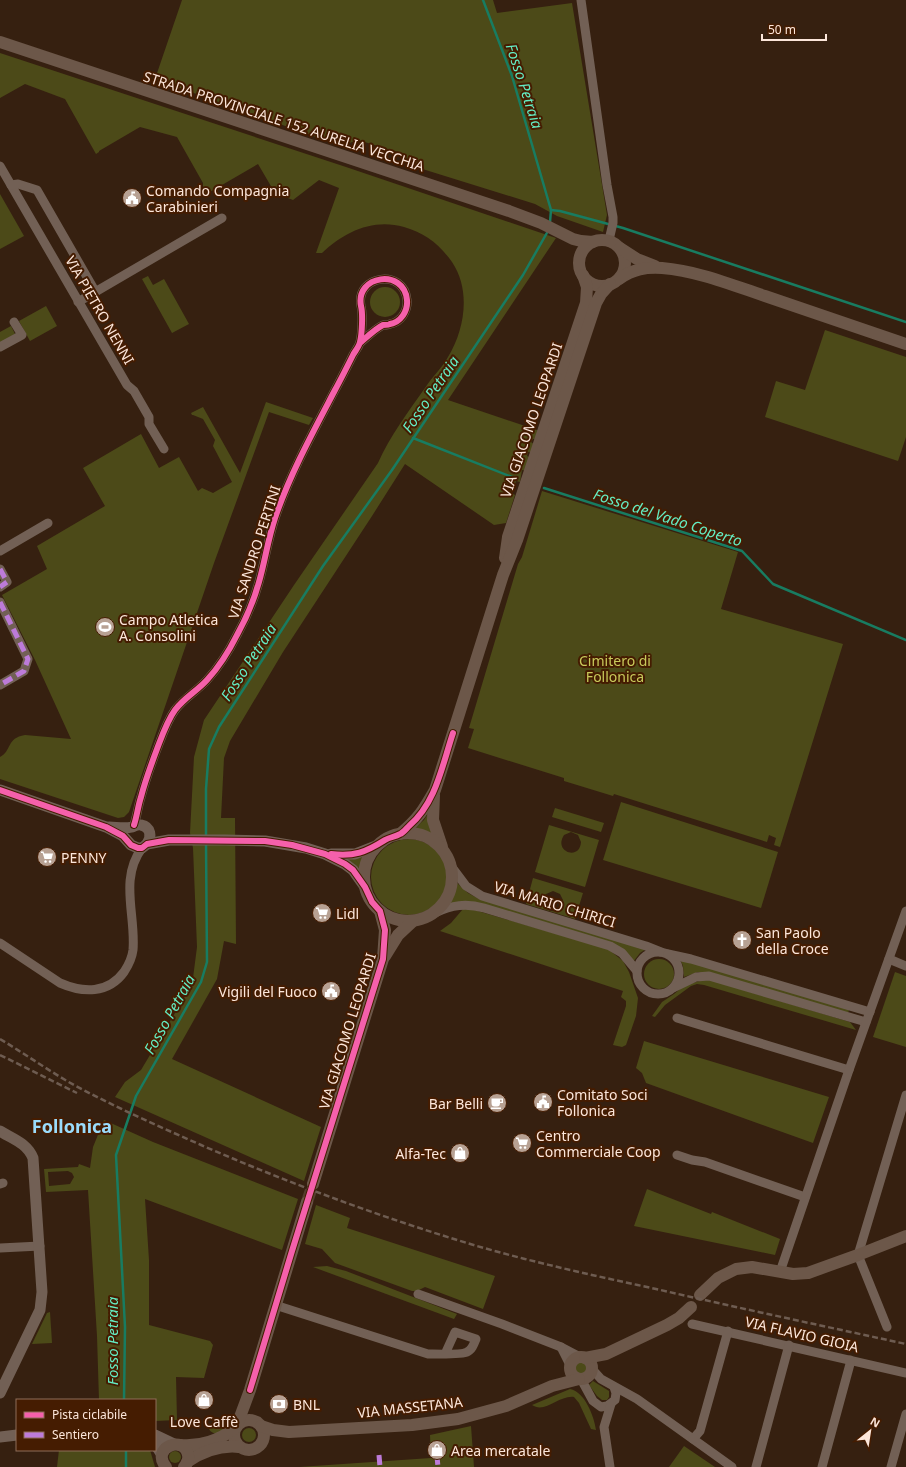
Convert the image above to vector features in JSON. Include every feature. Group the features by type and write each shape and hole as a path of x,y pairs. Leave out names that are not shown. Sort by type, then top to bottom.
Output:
{"main road":[{"name":"STRADA PROVINCIALE 152 AURELIA VECCHIA","path":"0,42 531,219 581,241 593,242 610,237"},
{"name":"STRADA PROVINCIALE 152 AURELIA VECCHIA","path":"558,232 572,248 579,262 583,276"},
{"path":"610,237 620,248 636,259 662,268 691,273 723,282 906,344"},
{"path":"579,262 585,248 593,242"},
{"path":"615,281 623,274 626,263 620,248"},
{"path":"583,276 593,284 602,286 615,281 632,271 662,268"},
{"name":"VIA GIACOMO LEOPARDI","path":"503,575 508,537 586,303 587,287 583,276"},
{"name":"VIA GIACOMO LEOPARDI","path":"434,790 433,820 436,833 451,866 452,879 450,892 444,903 435,912 421,920 395,920 380,911 372,902 365,887 364,875 367,862 378,845 387,839 400,834 417,820 434,790 503,575 518,540 596,303 601,294 615,281"},
{"name":"VIA GIACOMO LEOPARDI","path":"400,834 423,836 434,842 443,850"},
{"name":"VIA GIACOMO LEOPARDI","path":"313,1184 383,959 385,930 380,911"},
{"name":"VIA GIACOMO LEOPARDI","path":"383,959 398,935 413,921"},
{"path":"239,1447 234,1438 236,1427 250,1390 307,1202"},
{"path":"700,1295 718,1278 736,1269 752,1267 793,1274 808,1273 906,1236"},
{"name":"VIA MASSETANA","path":"552,1386 581,1364 668,1325 679,1318 691,1307"},
{"path":"580,1379 571,1374 581,1364"},
{"name":"VIA MASSETANA","path":"260,1425 273,1430 289,1432 412,1425 458,1419 506,1406 552,1386 589,1376 581,1364"},
{"path":"185,1465 203,1453 213,1450 226,1447 239,1447 252,1450 256,1449 262,1443 264,1435 253,1410 250,1390"},
{"path":"164,1464 166,1448 177,1445 189,1446 210,1442 225,1435 240,1423 248,1420 260,1425"},
{"name":"VIA MASSETANA","path":"262,1443 289,1432"},
{"path":"177,1445 185,1449 188,1454 185,1465"}],"street":[{"path":"581,0 607,185 613,217 610,237"},
{"name":"VIA PIETRO NENNI","path":"0,166 127,385 134,391 149,417 149,424 164,449"},
{"name":"VIA PIETRO NENNI","path":"11,185 18,184 37,190 95,291"},
{"path":"78,302 222,218"},
{"name":"VIA SANDRO PERTINI","path":"133,826 150,769 168,721 179,705 207,681 238,635 257,588 274,520 285,492 303,452 360,343 361,303 365,289 370,283 376,280 384,278 391,279 403,288 407,295 408,302 403,316 398,321 384,325 360,343"},
{"path":"0,348 22,335 14,322"},
{"path":"0,551 48,523"},
{"path":"0,569 7,582 0,586"},
{"path":"0,602 28,659 24,671 0,685"},
{"path":"0,790 106,827 128,840 134,847 169,840 266,841 282,843 325,854 339,855 355,854 378,845"},
{"path":"0,942 68,987 94,990 108,986 120,977 128,966 133,950 130,884 133,862 150,838 142,818 139,804"},
{"path":"106,827 142,825 148,830 169,840"},
{"path":"128,840 128,834 133,826"},
{"path":"325,854 349,866 365,887"},
{"name":"VIA MARIO CHIRICI","path":"451,866 466,886 482,896 646,946 664,953 691,959 870,1012"},
{"name":"VIA MARIO CHIRICI","path":"435,912 451,907 470,904 610,946 622,953 637,971 639,983 649,992 662,993 696,976 709,976 866,1022"},
{"path":"780,1272 849,1070 906,911"},
{"path":"637,971 639,963 645,956 652,952 664,953 676,962 679,969 677,981 673,988"},
{"path":"889,959 906,966"},
{"path":"677,1018 849,1070"},
{"path":"887,1327 858,1255 906,1096"},
{"path":"0,1131 28,1148 33,1158 42,1292 41,1304 0,1393"},
{"path":"677,1155 692,1160 706,1162 805,1197"},
{"path":"0,1248 40,1246"},
{"path":"418,1294 455,1306 561,1348 599,1378 643,1404 732,1467"},
{"path":"276,1305 428,1354 445,1354"},
{"name":"VIA FLAVIO GIOIA","path":"692,1324 906,1373"},
{"path":"693,1439 700,1431 728,1332"},
{"path":"756,1467 789,1345"},
{"path":"822,1467 850,1360"},
{"path":"580,1379 596,1404 604,1427 610,1467"},
{"path":"604,1427 616,1393 614,1387"},
{"path":"596,1404 601,1407 608,1406 613,1402 630,1400 643,1404"},
{"path":"891,1467 906,1414"},
{"path":"156,1435 177,1445"},
{"path":"156,1446 164,1464"}],"green space":[{"path":"182,0 493,0 497,13 572,3 607,215 603,232 557,216 535,204 416,167 401,153 358,140 341,146 155,79"},
{"path":"0,53 556,238 448,400 540,431 537,439 533,439 531,442 535,445 533,453 528,452 527,456 531,458 527,471 522,470 520,482 516,481 512,493 515,495 506,523 494,525 405,464 283,652 230,741 224,758 221,818 235,818 236,944 224,941 217,979 172,1059 321,1127 304,1181 115,1097 125,1082 141,1070 190,988 193,978 197,947 193,848 190,833 194,757 204,720 378,463 400,424 448,357 454,346 462,322 464,297 462,285 452,262 437,245 419,232 404,227 381,224 370,226 349,233 322,253 316,253 339,188 319,180 293,200 275,193 258,164 203,196 203,183 177,137 140,127 96,154 65,99 25,84 0,98"},
{"path":"0,194 24,236 0,249"},
{"path":"148,276 153,285 164,279 189,324 172,333 142,279"},
{"path":"385,287 396,291 400,302 396,313 385,317 374,313 370,302 374,291"},
{"path":"46,306 57,326 30,341 19,321"},
{"path":"11,326 15,334 0,343 0,332"},
{"path":"825,330 906,357 906,437 898,461 765,417 776,381 805,390"},
{"name":"Campo Atletica A. Consolini","path":"266,402 313,418 309,425 269,412 214,563 129,812 124,817 118,818 0,779 0,757 15,739 25,735 71,739 35,660 2,595 47,569 37,546 105,506 83,468 141,434 159,468 179,457 198,491 202,488 213,493 232,482 213,446 215,440 203,419 192,415 191,413 203,407 240,473"},
{"name":"Cimitero di Follonica","path":"542,491 738,552 721,609 843,644 780,847 774,845 776,838 769,835 767,842 614,794 613,796 564,781 564,778 468,748 474,729 469,728 518,564 522,557"},
{"path":"621,802 778,852 761,908 603,860"},
{"path":"555,808 604,823 601,832 552,817"},
{"path":"429,812 434,836 424,831 414,829 424,820"},
{"path":"549,825 599,840 585,887 535,872","holes":["571,832 578,835 581,842 580,848 572,853 564,850 562,846 564,835"]},
{"path":"409,839 423,842 436,850 444,863 447,877 444,891 436,904 423,912 409,915 395,912 382,904 374,891 371,877 374,863 382,850 395,842"},
{"path":"367,854 361,874 341,859"},
{"path":"533,878 583,893 575,919 526,904","holes":["553,891 560,894 563,900 558,910 554,911 546,908 543,904 546,894"]},
{"path":"456,882 468,893 479,899 646,949 640,953 633,962 624,951 450,903"},
{"path":"463,909 471,909 608,949 623,961 629,972 638,998 636,1016 626,1045 622,1047 613,1045 626,1006 626,1001 621,997 623,991 440,931 451,923"},
{"path":"659,959 670,963 674,974 670,985 659,989 648,985 644,974 648,963"},
{"path":"680,959 848,1009 849,1011 847,1013 698,972 684,977 683,966"},
{"path":"895,972 906,976 906,1047 873,1037"},
{"path":"707,979 850,1022 856,1030 697,984 691,986 665,1005 655,1017 652,1016 662,1002 685,985"},
{"path":"644,1041 829,1097 813,1143 646,1083 642,1073 636,1068"},
{"path":"104,1120 153,1142 298,1199 282,1250 145,1199 149,1260 149,1325 210,1341 213,1345 204,1378 176,1377 177,1420 156,1421 156,1399 99,1399 97,1336 88,1190 46,1192 44,1169 78,1167 79,1164 90,1168 93,1147","holes":["68,1171 72,1173 74,1177 70,1184 49,1186 48,1172"]},
{"path":"647,1189 711,1214 712,1212 780,1239 775,1255 634,1226"},
{"path":"316,1205 350,1218 347,1228 495,1276 483,1309 425,1287 417,1291 412,1291 335,1263 322,1249 305,1244"},
{"path":"327,1266 346,1271 457,1314 454,1319 313,1267"},
{"path":"50,1312 52,1343 32,1344 47,1313"},
{"path":"581,1361 586,1363 588,1368 586,1373 581,1375 576,1373 574,1368 576,1363"},
{"path":"593,1381 609,1391 609,1397 607,1400 602,1400 597,1396 589,1385"},
{"path":"570,1389 580,1395 588,1405 596,1430 591,1429 579,1403 574,1397 568,1397 542,1407 532,1405"},
{"path":"233,1420 227,1427 216,1433 209,1429 207,1424 227,1423"},
{"path":"471,1426 474,1467 299,1467 431,1458 430,1435"},
{"path":"249,1428 254,1430 256,1435 254,1440 249,1442 244,1440 242,1435 244,1430"},
{"path":"684,1446 715,1467 669,1467"},
{"path":"59,1451 150,1451 155,1467 57,1467"},
{"path":"175,1451 179,1453 181,1457 179,1461 175,1463 171,1461 169,1457 171,1453"}],"waterway":[{"name":"Fosso Petraia","path":"483,0 512,76 551,210 550,222"},
{"path":"551,210 560,211 623,228 906,322"},
{"name":"Fosso Petraia","path":"206,836 206,789 209,749 219,727 323,566 392,470 523,275 548,231"},
{"name":"Fosso del Vado Coperto","path":"413,438 517,479"},
{"name":"Fosso del Vado Coperto","path":"544,488 742,551 773,584 906,640"},
{"name":"Fosso Petraia","path":"124,1399 125,1327 116,1155 136,1096 201,982 207,962 206,843"},
{"name":"Fosso Petraia","path":"126,1451 126,1467"}],"tunnel":[{"path":"307,1202 313,1184"}],"railway":[{"path":"0,1039 74,1085 105,1101 201,1145 338,1200 407,1224 477,1246 544,1264 906,1344"},
{"path":"0,1055 77,1093"}],"marked path":[{"path":"0,569 7,582 0,587"},
{"path":"0,602 28,659 24,671 0,685"},
{"path":"430,1447 436,1446 438,1467"},
{"path":"379,1455 380,1467"}],"cycle path":[{"path":"134,825 146,779 170,719 175,710 186,698 203,684 220,664 234,641 250,609 259,582 273,526 288,485 310,437 358,347 362,324 361,296 365,287 372,282 381,279 398,283 404,290 407,300 405,312 397,321 388,325 383,325 360,343"},
{"path":"331,854 346,855 360,853 402,833 418,817 432,795 453,733"},
{"path":"0,790 106,827 123,836 131,845 138,848 142,848 147,844 169,840 265,841 292,845 325,854 345,864 353,870 365,887 372,902 380,911 385,930 383,959 250,1390"}],"place":[{"name":"Comando Compagnia Carabinieri","path":"132,198"},
{"name":"Campo Atletica A. Consolini","path":"105,627"},
{"name":"PENNY","path":"47,857"},
{"name":"Lidl","path":"322,913"},
{"name":"San Paolo della Croce","path":"742,940"},
{"name":"Vigili del Fuoco","path":"331,991"},
{"name":"Comitato Soci Follonica","path":"543,1102"},
{"name":"Bar Belli","path":"497,1103"},
{"name":"Centro Commerciale Coop","path":"522,1143"},
{"name":"Alfa-Tec","path":"460,1153"},
{"name":"Love Caffè","path":"204,1400"},
{"name":"BNL","path":"279,1404"},
{"name":"Area mercatale","path":"437,1450"}],"district":[{"name":"Follonica","path":"72,1126"}]}
